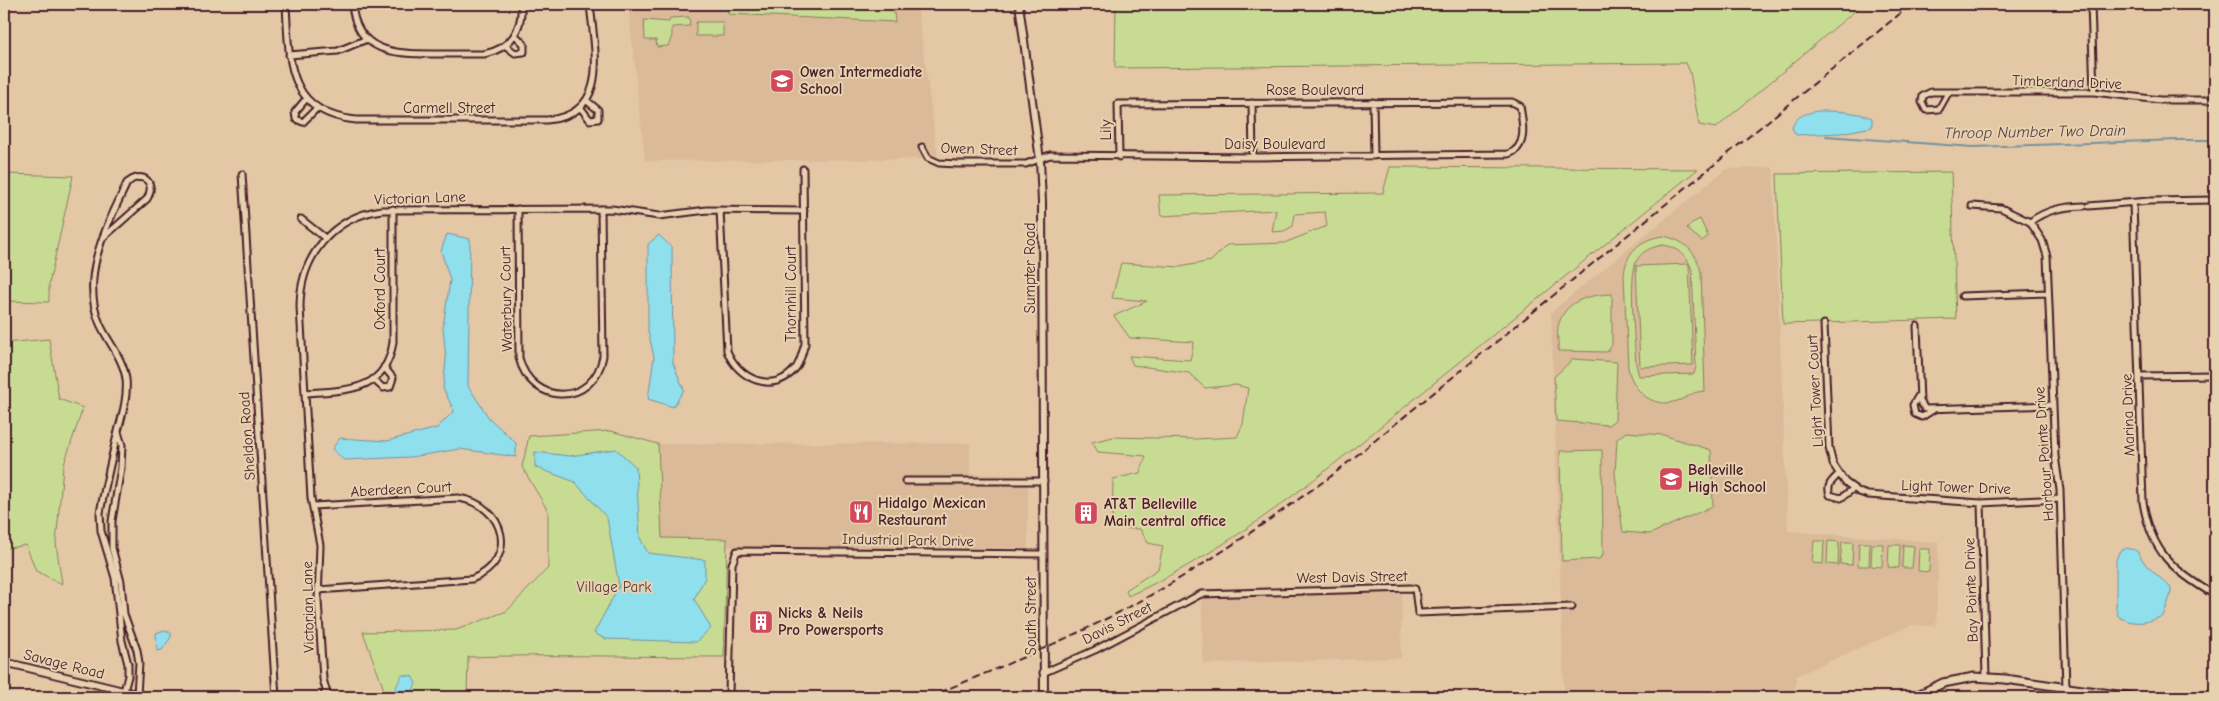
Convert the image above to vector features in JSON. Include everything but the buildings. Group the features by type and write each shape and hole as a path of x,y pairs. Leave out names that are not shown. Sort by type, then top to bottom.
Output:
{"main road":[{"path":"1914,697 1952,681 1986,677 2132,697"}],"street":[{"name":"Carmell Street","path":"286,4 289,55 294,78 306,99 317,108 338,117 356,120 547,120 564,117 580,107 586,100 594,83 596,68 590,4"},
{"path":"352,4 357,24 367,39 383,50 400,54 484,54 506,46 515,35 521,21 521,4"},
{"name":"Sumpter Road","path":"1019,4 1040,160 1043,248 1043,534"},
{"path":"2092,4 2094,92"},
{"path":"506,46 515,53 524,52 524,44 515,35"},
{"path":"289,55 338,51 367,39"},
{"name":"Timberland Drive","path":"1948,93 1939,108 1926,110 1922,102 1923,96 1931,92 2094,92 2160,100 2215,100"},
{"path":"306,99 295,112 296,120 303,122 317,108"},
{"path":"580,107 590,120 598,119 598,110 586,100"},
{"path":"1373,102 1374,156"},
{"name":"Rose Boulevard","path":"1118,104 1512,102 1520,106 1522,138 1517,152 1510,153"},
{"path":"1252,103 1253,157"},
{"name":"Lily","path":"1118,104 1119,157"},
{"name":"Owen Street","path":"922,147 928,158 939,163 1026,164 1040,160"},
{"name":"Daisy Boulevard","path":"1040,160 1050,155 1253,157 1510,153"},
{"name":"Thornhill Court","path":"720,210 727,351 739,371 751,379 765,382 780,380 795,369 805,344 803,169"},
{"name":"Sheldon Road","path":"242,174 276,697"},
{"path":"104,237 147,199 151,192 146,179 140,177 132,178 127,183 98,249 93,268 93,299 100,322 121,362 126,378 126,398 100,513 101,531 120,593 122,641 128,664 128,676 124,691"},
{"path":"1972,206 2001,208 2030,222 2053,210 2086,206 2156,201 2215,200"},
{"name":"Marina Drive","path":"2133,203 2143,502 2151,535 2162,554 2186,579 2215,595"},
{"name":"Victorian Lane","path":"329,697 323,679 318,590 320,545 312,506 301,290 309,261 325,238 339,226 355,217 372,211 393,209 601,209 659,216 720,210 804,211"},
{"name":"Oxford Court","path":"305,393 351,389 373,379 384,368 393,342 393,209"},
{"name":"Waterbury Court","path":"518,209 519,358 524,371 532,382 548,392 564,394 586,387 596,378 602,365 601,209"},
{"path":"301,219 325,238"},
{"name":"Harbour Pointe Drive","path":"2030,222 2044,246 2047,256 2054,456 2060,499 2066,688"},
{"path":"1962,296 2048,293"},
{"name":"Light Tower Court","path":"1824,324 1829,448 1839,474 1845,482"},
{"path":"1917,326 1919,395 1920,404 1925,409 2053,405"},
{"path":"373,379 383,388 392,385 393,378 384,368"},
{"path":"2139,376 2215,375"},
{"path":"1919,395 1913,405 1915,414 1922,417 1933,410"},
{"path":"118,432 122,445 122,468 112,520 112,548 124,614 137,650 139,663 137,694"},
{"path":"1839,474 1829,484 1828,490 1830,495 1841,498 1853,489"},
{"path":"905,481 1044,481"},
{"name":"Light Tower Drive","path":"1845,482 1853,489 1876,496 1981,503 2060,499"},
{"path":"104,492 116,495"},
{"name":"Aberdeen Court","path":"312,506 467,499 488,510 498,523 501,536 500,552 492,566 472,579 318,590"},
{"name":"Bay Pointe Drive","path":"1981,503 1986,677"},
{"name":"South Street","path":"1043,534 1044,697"},
{"name":"Industrial Park Drive","path":"729,695 732,564 737,551 1043,554"},
{"name":"West Davis Street","path":"1201,594 1411,588 1415,589 1418,613 1572,608"},
{"name":"Davis Street","path":"1044,673 1095,650 1201,594"},
{"name":"Savage Road","path":"4,662 148,697"},
{"path":"323,697 326,690"}],"shaded area":[{"name":"Owen Intermediate School","path":"628,4 917,4 938,159 645,161"},
{"name":"Belleville High School","path":"1773,167 1788,531 1939,542 1936,626 1912,625 1796,676 1795,697 1564,697 1551,312 1726,169"},
{"path":"970,443 970,474 1028,475 1028,548 662,547 658,444"},
{"path":"1402,585 1401,658 1203,664 1201,589"}],"green space":[{"path":"727,4 893,4 895,22 728,14"},
{"path":"1116,4 1863,4 1716,128 1699,125 1690,72 1686,63 1115,68"},
{"path":"689,17 690,26 672,27 672,36 668,46 657,47 656,40 645,40 644,20 669,22 670,18"},
{"path":"696,22 723,22 723,36 696,36"},
{"path":"1390,167 1698,169 1349,452 1279,506 1206,555 1128,596 1126,590 1158,569 1163,546 1148,543 1140,529 1112,528 1113,479 1140,473 1146,456 1098,452 1092,442 1113,437 1196,439 1237,437 1243,424 1248,388 1236,385 1205,388 1189,373 1133,365 1129,356 1190,360 1194,342 1130,338 1114,316 1147,301 1112,298 1121,263 1180,267 1211,261 1227,245 1284,243 1327,226 1325,212 1295,214 1293,226 1284,231 1272,232 1276,210 1161,216 1159,195 1383,193"},
{"path":"1951,172 1956,319 1783,324 1777,174"},
{"path":"4,174 73,176 49,284 49,302 4,301"},
{"path":"1700,219 1708,236 1702,241 1687,229 1692,223"},
{"path":"1663,236 1683,244 1696,258 1701,272 1705,391 1696,392 1668,403 1652,400 1639,391 1628,368 1625,267 1631,253 1636,248 1647,240","holes":["1663,245 1681,253 1692,270 1696,367 1694,374 1639,376 1636,364 1633,310 1634,268 1637,260 1645,251"]},
{"path":"1689,264 1693,365 1640,367 1636,266"},
{"path":"1612,294 1612,345 1607,352 1558,351 1558,326 1568,308 1588,297"},
{"path":"49,339 59,399 83,408 63,467 56,543 62,584 36,571 26,545 4,549 4,343"},
{"path":"1573,359 1617,362 1615,420 1608,425 1556,421 1554,377"},
{"name":"Village Park","path":"611,431 658,444 662,538 727,539 724,657 468,657 467,697 383,697 383,687 363,632 456,630 507,611 548,568 548,511 522,467 529,436"},
{"path":"1626,432 1663,435 1711,450 1713,506 1650,534 1623,532 1615,474 1617,439"},
{"path":"1602,450 1603,555 1599,559 1562,561 1560,451"},
{"path":"1814,541 1824,541 1823,564 1812,563"},
{"path":"1828,541 1839,542 1838,565 1827,564"},
{"path":"1842,542 1853,542 1852,565 1840,564"},
{"path":"1859,543 1870,543 1869,566 1858,566"},
{"path":"1872,544 1883,544 1882,567 1871,566"},
{"path":"1889,545 1900,545 1899,568 1888,567"},
{"path":"1903,545 1914,546 1912,568 1902,568"},
{"path":"1919,549 1930,549 1929,572 1918,571"}],"water":[{"path":"1817,111 1845,112 1872,118 1872,127 1841,133 1796,135 1792,128 1796,120"},
{"path":"447,234 470,239 468,386 489,418 516,443 516,457 460,449 411,457 344,460 332,449 340,438 387,441 437,428 454,411 443,388 446,360 443,327 450,280 441,251"},
{"path":"659,235 672,248 673,363 684,390 673,407 648,399 654,357 648,331 648,244"},
{"path":"616,449 636,467 640,538 648,553 705,560 705,578 694,599 711,628 696,642 605,639 594,633 619,586 607,518 575,482 535,467 535,452 570,456"},
{"path":"2126,548 2136,550 2146,565 2171,588 2171,594 2163,616 2135,622 2118,616 2116,609 2116,560 2119,552"},
{"path":"165,630 171,633 171,637 162,650 157,651 156,633"},
{"path":"402,675 412,676 416,683 411,697 391,697"}],"waterway":[{"name":"Throop Number Two Drain","path":"1826,136 1973,147 2215,140"}],"railway":[{"path":"928,697 1063,639 1142,600 1214,557 1330,477 1912,4"}],"place":[{"name":"Owen Intermediate School","path":"782,81"},
{"name":"Belleville High School","path":"1671,479"},
{"name":"Hidalgo Mexican Restaurant","path":"861,512"},
{"name":"AT&T Belleville Main central office","path":"1086,513"},
{"name":"Nicks & Neils Pro Powersports","path":"761,622"}]}
